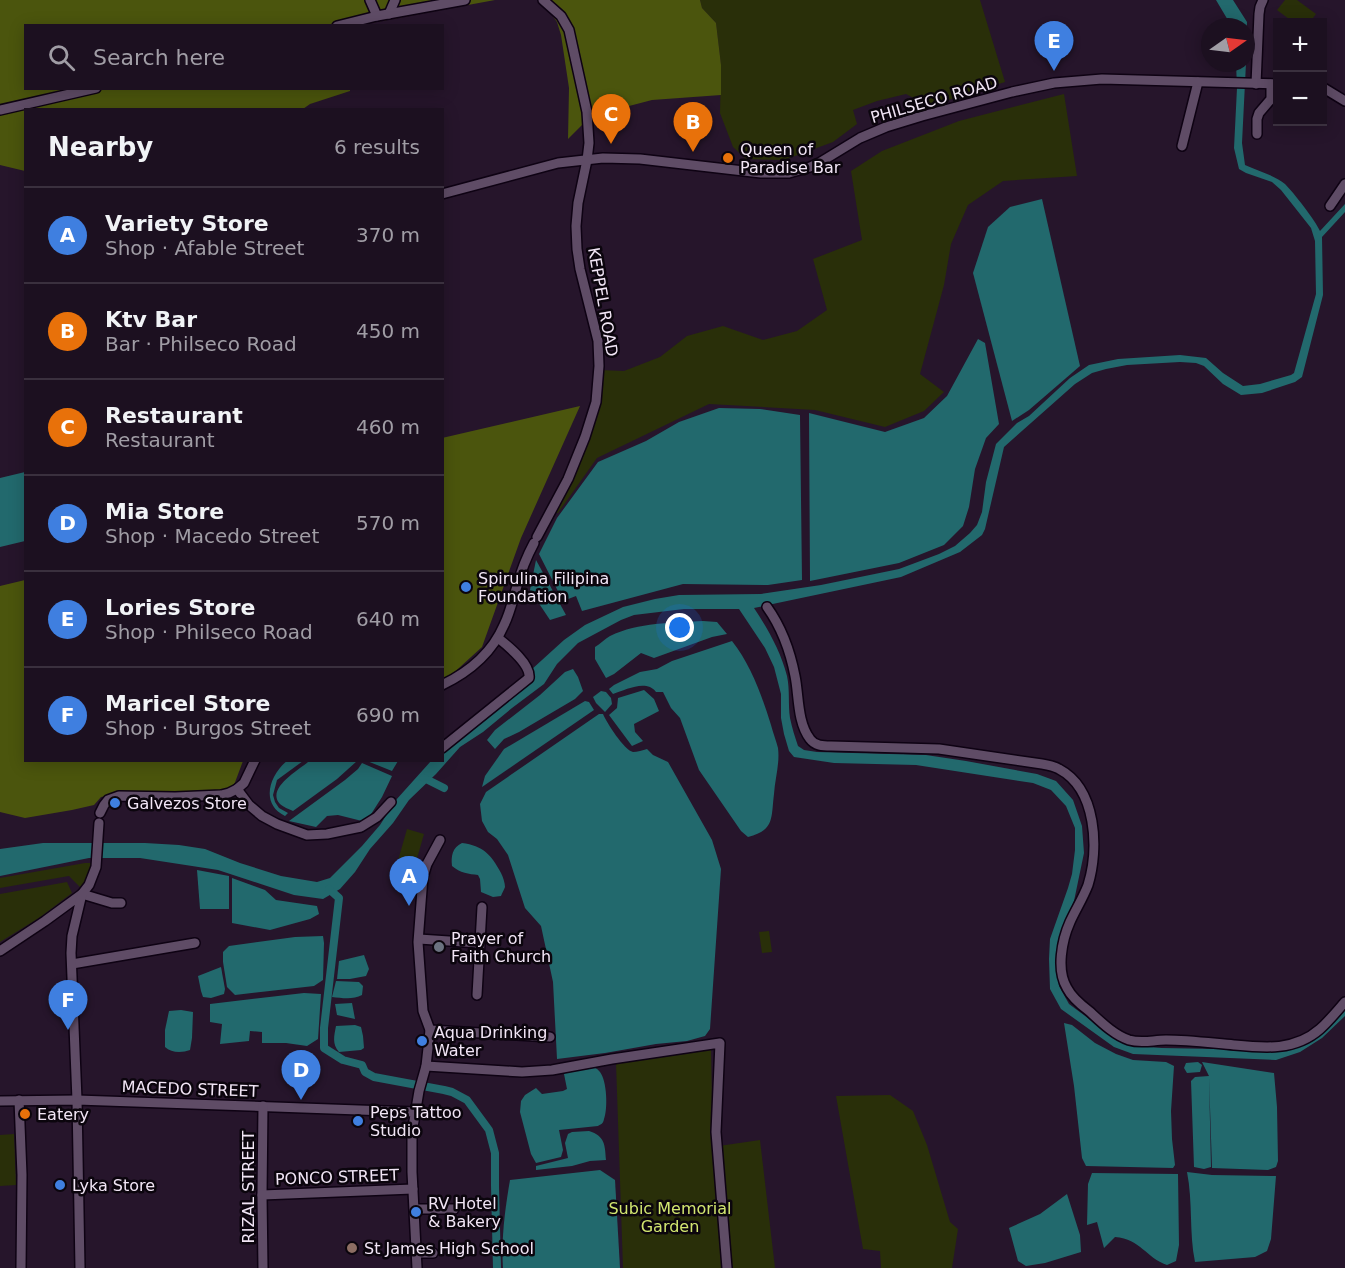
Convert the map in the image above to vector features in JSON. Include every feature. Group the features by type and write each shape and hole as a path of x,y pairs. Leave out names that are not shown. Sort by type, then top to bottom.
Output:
{"street":[{"path":"369,0 377,16"},
{"path":"389,14 395,0"},
{"path":"345,24 465,0"},
{"name":"KEPPEL ROAD","path":"444,684 483,657 498,638 535,540 577,458 596,402 599,366 598,341 582,277 576,226 578,203 587,160 589,125 571,35 564,20 543,0"},
{"path":"1254,83 1259,14 1263,0"},
{"name":"PHILSECO ROAD","path":"444,194 558,163 603,158 629,158 761,173 789,172 819,163 860,138 886,127 1054,83 1085,80 1273,84"},
{"path":"1182,146 1198,82"},
{"path":"1257,134 1259,113 1271,99 1273,89"},
{"path":"0,110 87,90"},
{"path":"1327,90 1345,101"},
{"path":"1330,206 1345,184"},
{"path":"767,607 776,619 784,637 792,661 804,728 815,744 939,748 1042,764 1063,771 1080,788 1091,817 1092,862 1087,887 1065,938 1062,976 1067,989 1077,1001 1119,1036 1142,1043 1174,1040 1281,1047 1302,1041 1316,1032 1345,1002"},
{"path":"444,746 530,676 514,652 498,638"},
{"path":"0,951 82,894 89,885 96,861 99,818 106,802 115,797 221,795 237,789 245,781 254,762"},
{"path":"237,789 249,805 262,816 308,835 327,834 361,827 377,817 391,802"},
{"path":"417,1268 412,1140 415,1112 426,1066 430,1030 423,1011 419,939 423,877 440,840"},
{"path":"82,894 112,903 122,903"},
{"path":"80,1268 72,936 82,894"},
{"path":"477,995 482,908"},
{"path":"419,939 479,943"},
{"path":"72,964 195,943"},
{"path":"430,1030 550,1037"},
{"path":"426,1066 522,1072 552,1070 720,1043 716,1132 727,1268"},
{"path":"20,1100 21,1268"},
{"name":"MACEDO STREET","path":"0,1101 77,1100 415,1112"},
{"name":"RIZAL STREET","path":"263,1106 263,1268"},
{"name":"PONCO STREET","path":"262,1195 413,1189"},
{"path":"415,1209 454,1209"},
{"path":"416,1253 433,1253"}],"green space":[{"path":"0,0 495,0 365,24 24,24 24,90 350,91 304,108 24,108 24,171 0,165"},
{"path":"538,0 700,0 702,8 716,23 721,65 721,95 652,100 591,116 568,139 569,88 561,35 557,22"},
{"path":"700,0 980,0 1005,82 929,106 906,94 877,101 853,110 857,124 833,142 784,160 746,159 733,147 720,113 721,65 716,23 702,8"},
{"path":"1285,0 1297,0 1316,14 1313,18 1288,18 1277,10"},
{"path":"1064,94 1077,176 1003,181 968,205 951,244 944,285 920,374 944,392 924,411 885,427 815,410 709,404 597,458 558,513 544,512 590,426 599,370 624,371 660,357 687,336 723,326 763,340 797,331 827,310 813,259 862,240 851,171 882,151 959,121"},
{"path":"580,406 521,538 482,647 444,679 444,438"},
{"path":"24,580 24,762 243,762 234,785 221,792 117,794 101,797 94,805 25,818 0,812 0,586"},
{"path":"407,829 424,834 414,869 397,864"},
{"path":"92,863 87,881 81,888 69,876 0,888 0,878"},
{"path":"67,882 72,893 39,918 0,942 0,894"},
{"path":"769,931 772,952 762,953 759,932"},
{"name":"Subic Memorial Garden","path":"711,1048 713,1159 722,1268 623,1268 616,1063"},
{"path":"890,1095 913,1111 927,1145 950,1222 958,1229 952,1268 881,1268 880,1251 863,1249 836,1096"},
{"path":"14,1134 16,1185 0,1186 0,1135"},
{"path":"760,1140 775,1268 731,1268 719,1146"}],"shaded area":[{"path":"1216,0 1233,0 1244,18 1227,18"},
{"path":"1236,72 1246,72 1242,143 1245,165 1285,184 1320,231 1345,204 1345,212 1322,237 1323,295 1302,377 1295,382 1262,393 1241,395 1223,384 1204,366 1196,363 1127,365 1092,373 1075,384 1004,447 985,529 982,535 960,552 901,577 754,608 774,641 781,658 788,681 791,722 798,746 804,750 926,755 1037,774 1056,781 1073,800 1082,826 1084,853 1074,901 1058,941 1056,958 1059,986 1069,1004 1119,1041 1133,1046 1276,1050 1321,1029 1345,1003 1345,1016 1322,1038 1300,1052 1276,1060 1133,1054 1114,1047 1061,1009 1050,989 1049,959 1050,939 1072,874 1075,850 1075,828 1066,806 1051,790 1033,783 916,765 834,763 794,757 789,751 784,734 781,694 774,667 765,648 739,609 684,609 634,615 578,643 557,664 544,684 483,732 460,747 409,800 340,889 323,899 294,895 218,870 140,858 89,858 0,876 0,849 43,843 145,843 205,849 281,876 317,882 330,878 362,846 380,825 396,800 430,762 444,762 444,747 564,640 585,625 623,607 655,599 679,595 761,594 821,585 899,569 955,546 977,525 982,512 986,482 996,444 1017,423 1029,416 1070,378 1089,365 1118,359 1180,355 1206,358 1243,386 1260,384 1291,375 1294,373 1316,294 1315,241 1311,228 1281,190 1272,182 1239,169 1234,148"},
{"path":"1042,199 1080,366 1029,410 1012,421 973,273 988,227 1010,207"},
{"path":"978,339 985,343 999,424 986,438 975,469 969,507 963,526 944,545 899,563 810,581 809,413 885,432 924,418 947,396"},
{"path":"719,408 760,409 800,415 802,580 768,585 683,584 582,611 576,596 563,601 539,554 557,518 598,462 646,441 679,422"},
{"path":"24,472 24,541 0,547 0,478"},
{"path":"536,560 566,615 550,620 530,590"},
{"path":"717,622 727,634 712,637 654,658 641,653 606,678 595,659 595,647 621,631 656,624"},
{"path":"732,641 755,681 778,748 778,765 770,822 763,831 748,837 741,831 699,770 680,718 671,708 663,692 656,692 647,686 630,688 613,694 609,689 640,672 657,669 672,661"},
{"path":"573,669 583,691 575,699 504,739 495,749 487,740 495,730 565,672"},
{"path":"644,690 654,699 659,711 634,724 635,732 643,741 632,746 609,715 617,708 618,698"},
{"path":"601,691 606,692 611,698 612,704 605,712 593,697"},
{"path":"585,701 589,702 594,710 482,787 485,776 504,749"},
{"path":"599,714 603,714 616,736 629,750 635,752 647,749 653,755 668,762 712,840 721,869 710,1029 705,1036 687,1041 557,1059 553,982 541,926 525,908 508,855 497,839 488,832 482,821 480,804 486,792"},
{"path":"286,762 302,762 277,780 273,795 279,808 288,813 285,816 277,811 270,797 272,781"},
{"path":"308,762 356,762 337,779 293,811 281,805 277,798 280,785"},
{"path":"370,762 397,762 392,771"},
{"path":"362,763 392,776 366,822 338,815 327,816 316,827 289,821 345,780"},
{"path":"462,843 476,846 494,861 505,884 501,896 493,897 481,892 478,875 461,872 452,866 453,853"},
{"path":"197,870 229,876 229,909 200,909"},
{"path":"232,878 265,890 276,900 317,906 319,914 310,919 270,930 232,923"},
{"path":"323,936 323,980 314,986 235,995 227,987 223,952 229,946 295,937"},
{"path":"364,955 369,969 366,976 337,979 339,961"},
{"path":"221,967 224,994 211,998 203,997 198,976"},
{"path":"336,981 359,982 363,986 362,995 351,998 332,997"},
{"path":"304,993 321,994 318,1039 307,1046 262,1043 262,1032 250,1031 249,1041 220,1044 222,1024 210,1022 210,1004"},
{"path":"352,1003 355,1019 337,1015 335,1004"},
{"path":"169,1011 193,1012 192,1038 190,1050 177,1052 165,1047 165,1030"},
{"path":"1064,1023 1072,1025 1095,1043 1116,1054 1133,1060 1166,1062 1174,1066 1171,1111 1175,1165 1173,1168 1086,1166 1082,1158"},
{"path":"336,1026 361,1027 364,1048 339,1052 334,1043"},
{"path":"1198,1062 1202,1065 1200,1072 1187,1073 1184,1068 1186,1063"},
{"path":"1202,1062 1274,1073 1277,1107 1278,1161 1276,1167 1268,1170 1212,1168 1209,1077 1211,1167 1204,1169 1194,1167 1191,1081 1195,1077 1209,1076"},
{"path":"588,1065 599,1071 604,1082 606,1102 602,1124 559,1130 563,1150 561,1157 536,1163 531,1154 520,1112 521,1101 525,1095 536,1088 542,1094 567,1089 564,1074 568,1069"},
{"path":"589,1131 601,1138 606,1160 536,1170 536,1166 568,1158 565,1143 568,1134"},
{"path":"600,1170 615,1180 620,1268 503,1268 504,1224 510,1180"},
{"path":"1187,1172 1212,1175 1276,1176 1271,1239 1267,1251 1255,1257 1195,1262"},
{"path":"1092,1173 1178,1174 1179,1245 1176,1261 1167,1265 1160,1262 1124,1238 1115,1237 1104,1248 1097,1222 1087,1225 1088,1184"},
{"path":"1067,1194 1080,1235 1081,1252 1026,1266 1018,1261 1009,1228 1040,1214"}],"waterway":[{"path":"424,778 444,788"},
{"path":"329,889 339,898 324,1028 324,1048 343,1060 362,1065 365,1072 374,1077 444,1090 467,1100 489,1130 495,1153 497,1268"}],"place":[{"name":"Lories Store","path":"1054,71"},
{"name":"Restaurant","path":"611,144"},
{"name":"Ktv Bar","path":"693,152"},
{"name":"Queen of Paradise Bar","path":"728,158"},
{"name":"Spirulina Filipina Foundation","path":"466,587"},
{"name":"Galvezos Store","path":"115,803"},
{"name":"Variety Store","path":"409,906"},
{"name":"Prayer of Faith Church","path":"439,947"},
{"name":"Maricel Store","path":"68,1030"},
{"name":"Aqua Drinking Water","path":"422,1041"},
{"name":"Mia Store","path":"301,1100"},
{"name":"Eatery","path":"25,1114"},
{"name":"Peps Tattoo Studio","path":"358,1121"},
{"name":"Lyka Store","path":"60,1185"},
{"name":"RV Hotel & Bakery","path":"416,1212"},
{"name":"St James High School","path":"352,1248"}]}
